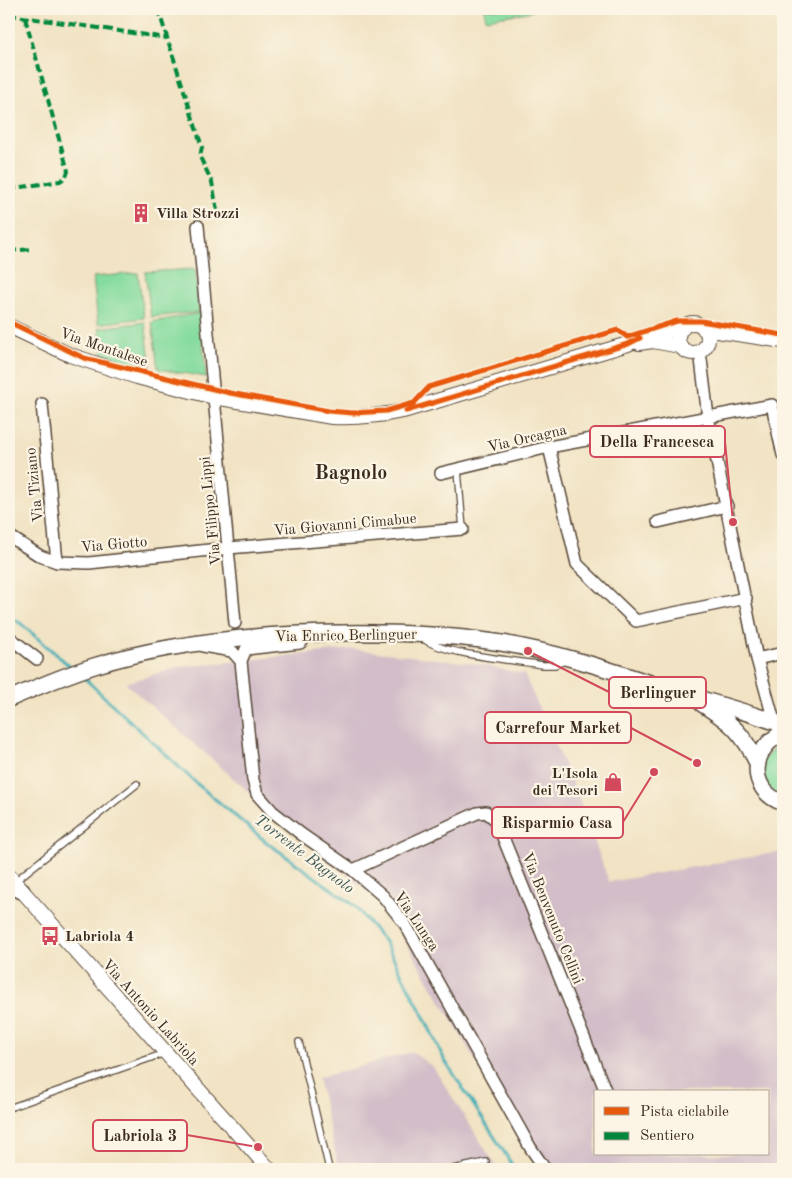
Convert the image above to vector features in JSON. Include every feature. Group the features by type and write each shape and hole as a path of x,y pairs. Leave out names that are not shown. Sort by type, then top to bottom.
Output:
{"main road":[{"name":"Via Enrico Berlinguer","path":"9,699 95,666 153,651 194,644 254,637 309,634 416,634 496,642 571,659 778,723"},
{"path":"9,689 57,679"},
{"path":"9,710 25,701 39,686"},
{"path":"686,694 726,720 741,735 758,763"},
{"path":"781,805 768,794 760,783 757,773 760,753 774,737 783,733"}],"street":[{"name":"Via Filippo Lippi","path":"198,226 235,623"},
{"name":"Via Montalese","path":"11,329 70,355 137,377 214,397 332,417 377,417 425,406 628,344 648,334 683,328 687,325 696,324 704,329 734,332 783,341"},
{"path":"680,346 678,336 683,328"},
{"path":"704,329 708,336 703,348 708,417 757,659 778,723"},
{"path":"703,348 734,332"},
{"name":"Via Montalese","path":"628,344 654,341 680,346 687,352 692,353 703,348"},
{"name":"Via Tiziano","path":"42,404 57,562"},
{"name":"Via Orcagna","path":"441,473 549,447 772,405 783,455"},
{"path":"549,447 577,564 636,621 746,598"},
{"path":"658,522 726,506"},
{"name":"Via Giovanni Cimabue","path":"228,548 463,529"},
{"name":"Via Giotto","path":"9,536 40,556 57,562 90,563 228,548"},
{"path":"194,644 232,651 241,661 246,649 300,643 309,634"},
{"path":"9,637 37,659"},
{"path":"757,659 783,652"},
{"name":"Via Lunga","path":"241,661 253,780 257,794 279,817 353,870 383,896 405,924 530,1147 545,1169"},
{"name":"Via Benvenuto Cellini","path":"353,870 477,813 486,812 496,820 605,1090"},
{"name":"Via Antonio Labriola","path":"13,884 269,1169"}],"lane":[{"path":"458,470 463,529"},
{"path":"13,884 137,784"},
{"path":"299,1042 329,1169"},
{"path":"9,1108 165,1052"},
{"path":"453,1169 486,1162"}],"shaded area":[{"path":"353,649 478,664 524,674 577,793 609,882 783,851 783,1169 539,1169 383,903 306,842 125,683 180,667"},
{"path":"412,1052 433,1067 498,1169 339,1169 318,1078"}],"green space":[{"path":"484,9 534,9 534,11 486,19"},
{"path":"195,269 199,312 151,317 145,272"},
{"path":"138,273 144,318 98,324 93,277"},
{"path":"200,313 206,377 158,369 152,322"},
{"path":"145,322 151,367 103,354 99,328"},
{"path":"783,737 783,798 767,787 761,763"}],"waterway":[{"name":"Torrente Bagnolo","path":"9,616 20,623 72,668"},
{"name":"Torrente Bagnolo","path":"81,675 196,783 265,841 355,906 385,942 444,1059 515,1169"}],"marked path":[{"path":"158,9 202,147 200,157 212,182 217,210"},
{"path":"9,15 167,38"},
{"path":"9,189 60,181 66,177 68,171 25,18"},
{"path":"9,251 32,249"}],"cycle path":[{"path":"9,322 84,358 230,393 329,411 353,413 386,411 414,403 429,387 618,330 627,337 677,321 701,321 783,335"},
{"path":"406,411 628,344 640,338"}],"place":[{"name":"Villa Strozzi","path":"141,213"},
{"name":"Della Francesca","path":"733,522"},
{"name":"Berlinguer","path":"528,651"},
{"name":"Carrefour Market","path":"697,763"},
{"name":"Risparmio Casa","path":"654,772"},
{"name":"L'Isola dei Tesori","path":"613,782"},
{"name":"Labriola 4","path":"50,936"},
{"name":"Labriola 3","path":"258,1147"}],"district":[{"name":"Bagnolo","path":"351,472"}]}
